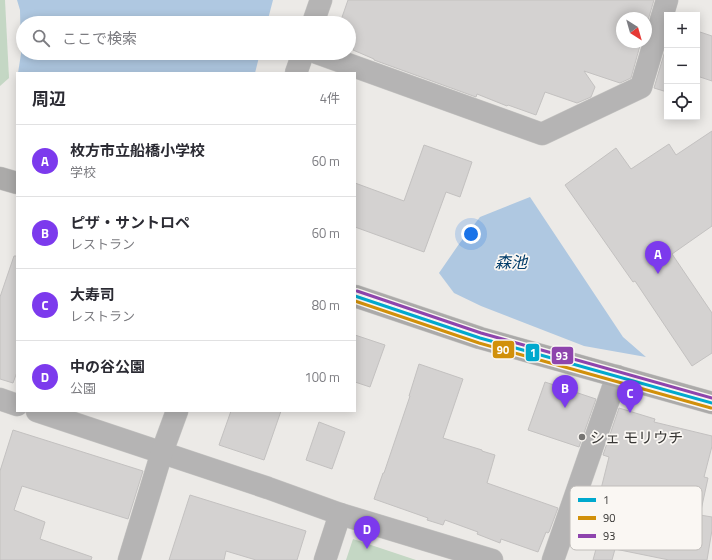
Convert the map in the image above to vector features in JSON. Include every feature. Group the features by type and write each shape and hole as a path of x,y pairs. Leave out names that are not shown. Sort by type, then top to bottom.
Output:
{"street":[{"path":"315,16 321,0"},
{"path":"337,60 542,134 641,87 667,0"},
{"path":"296,72 301,60"},
{"path":"0,178 16,184"},
{"path":"356,296 480,338 712,403"},
{"path":"579,486 618,376"},
{"path":"0,399 16,404"},
{"path":"40,412 268,488 340,514 487,559"},
{"path":"129,560 162,452 177,412"},
{"path":"553,560 570,512"},
{"path":"325,560 340,514"}],"green space":[{"path":"0,0 5,0 9,78 0,86"},
{"path":"353,539 416,560 346,560"}],"water":[{"path":"17,0 273,0 269,16 20,16"},
{"path":"20,60 258,60 255,72 18,72"},
{"name":"森池","path":"530,197 623,337 646,357 584,346 481,306 454,293 439,273 480,217"}],"building":[{"path":"348,0 654,0 650,12 616,12 616,48 639,48 631,78 620,83 584,71 595,87 591,97 577,103 545,92 536,115 508,105 507,106 477,94 476,97 374,60 356,51 356,16 342,16"},
{"path":"700,32 712,36 712,81 700,77"},
{"path":"664,54 664,91 654,88"},
{"path":"712,131 712,226 672,254 712,313 712,353 692,366 635,281 633,282 565,185 616,148 631,169 669,144 676,155"},
{"path":"424,145 472,162 460,197 446,192 424,252 356,227 356,183 404,201"},
{"path":"14,256 16,256 16,375 13,383 0,379 0,297"},
{"path":"356,335 385,345 370,387 356,382"},
{"path":"419,364 463,379 443,438 495,455 487,483 558,508 549,532 546,532 538,552 501,539 500,543 477,534 478,532 445,520 443,525 427,520 428,518 374,499 410,396"},
{"path":"545,382 596,399 579,447 528,430"},
{"path":"619,408 655,419 654,422 712,436 712,446 704,477 708,478 702,506 702,486 602,486 609,457 603,455"},
{"path":"231,412 281,412 264,460 219,445"},
{"path":"319,422 345,432 332,469 306,460"},
{"path":"13,430 143,471 128,519 22,486 14,510 45,522 40,539 92,557 91,560 0,560 0,471"},
{"path":"190,495 306,531 297,560 256,560 226,551 224,560 169,560"},
{"path":"702,515 712,517 712,530 707,560 669,560 620,550 702,550"},
{"path":"596,550 615,550 612,560 593,560"}],"transit line":[{"name":"93","path":"357,291 481,333 712,398"},
{"name":"1","path":"356,296 480,338 712,403"},
{"name":"90","path":"356,301 479,343 711,408"}],"place":[{"name":"枚方市立船橋小学校","path":"658,274"},
{"name":"ピザ・サントロペ","path":"565,408"},
{"name":"大寿司","path":"630,413"},
{"name":"シェ モリウチ","path":"582,437"},
{"name":"中の谷公園","path":"367,549"}]}
